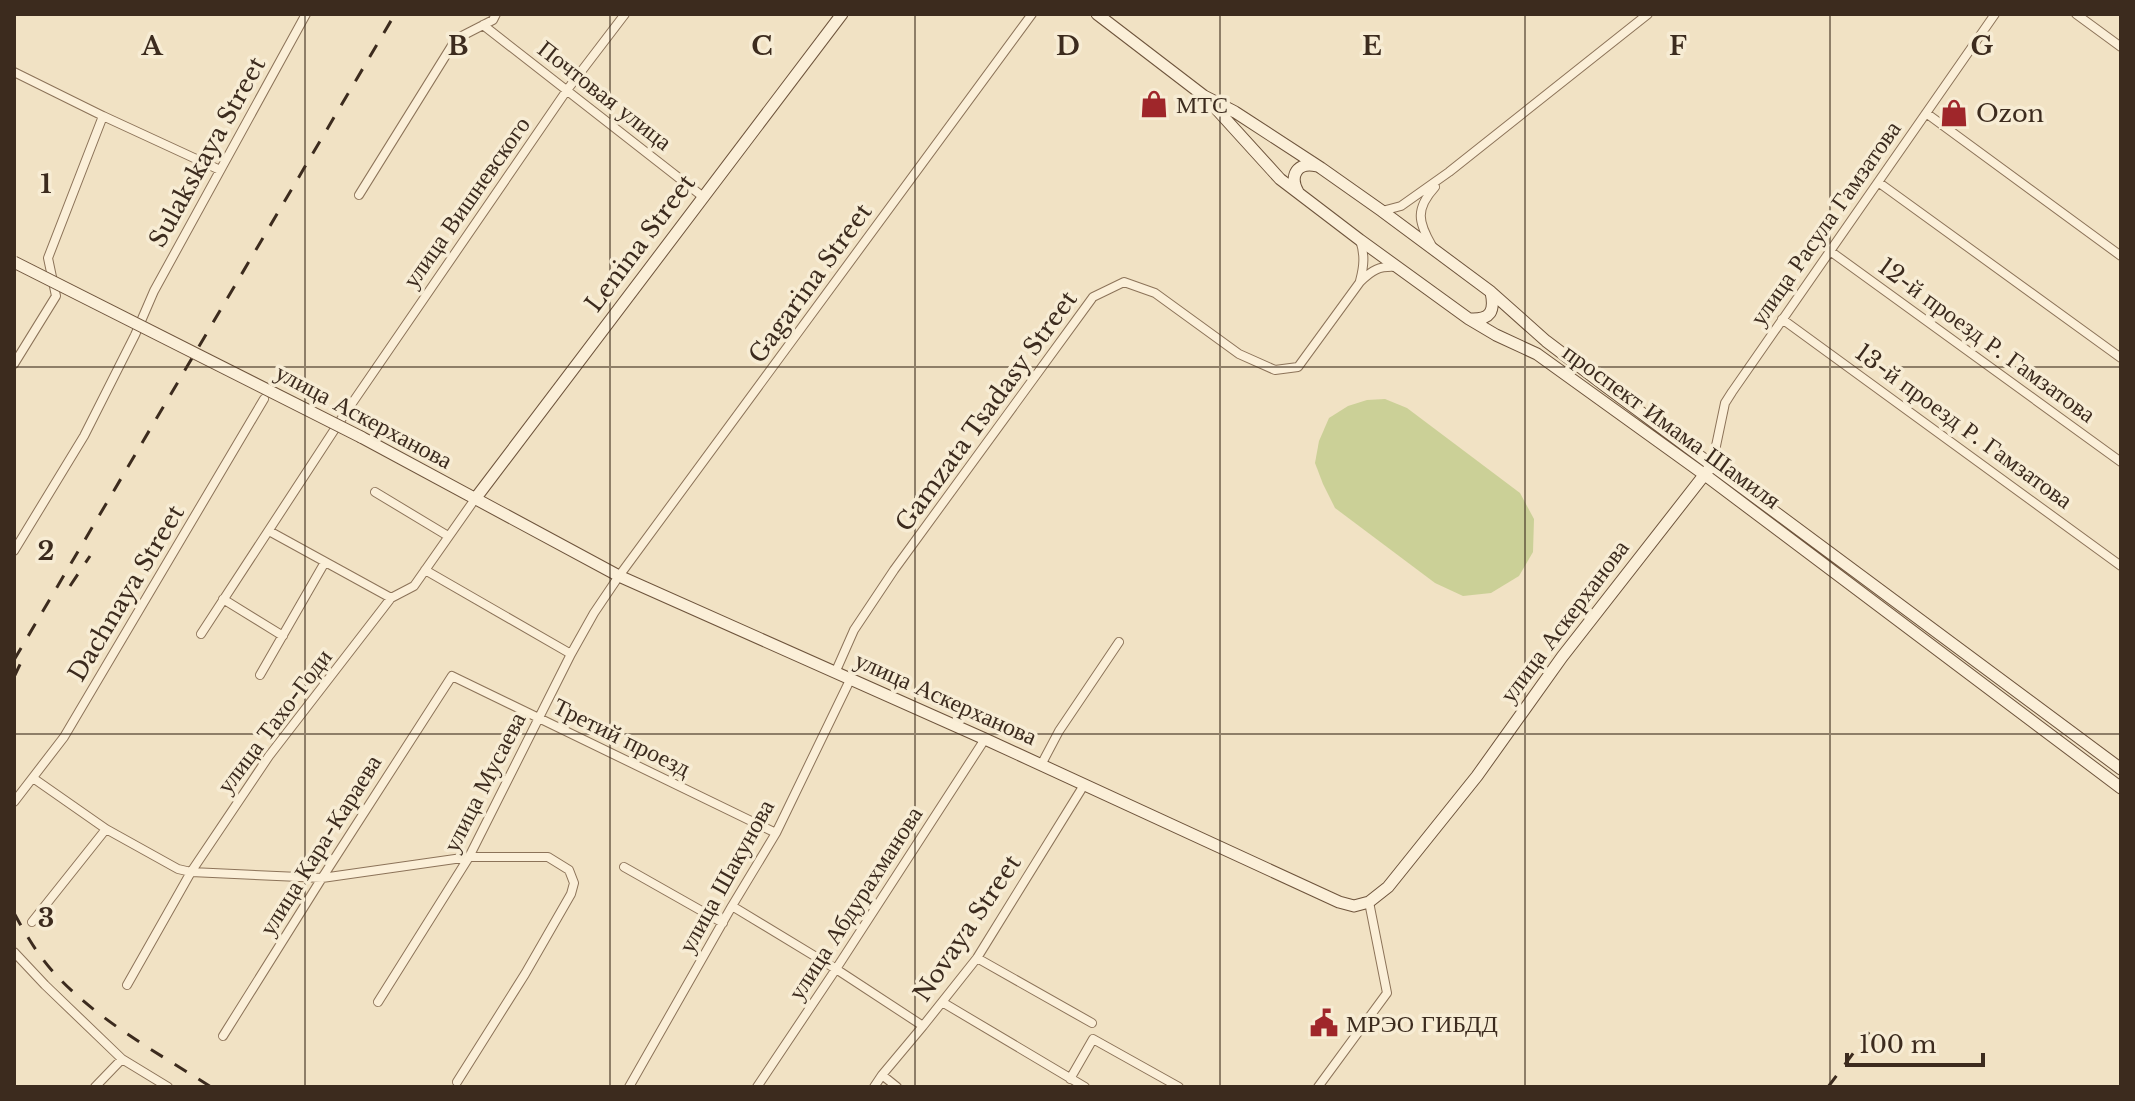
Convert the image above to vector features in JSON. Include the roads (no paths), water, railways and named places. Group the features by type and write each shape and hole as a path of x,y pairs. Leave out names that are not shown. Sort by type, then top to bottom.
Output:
{"street":[{"name":"Sulakskaya Street","path":"14,551 84,436 145,309 306,14"},
{"path":"359,195 456,39 493,20 496,14"},
{"name":"улица Вишневского","path":"201,634 344,415 567,90 625,14"},
{"name":"Lenina Street","path":"475,499 842,14"},
{"name":"Gagarina Street","path":"619,576 1032,14"},
{"name":"проспект Имама Шамиля","path":"1097,14 1204,96 1280,179 1396,267 1469,319 1537,354 1708,470 2121,769"},
{"path":"1382,211 1401,206 1449,172 1648,14"},
{"name":"улица Расула Гамзатова","path":"1708,470 1725,403 1995,14"},
{"path":"2076,14 2121,47"},
{"name":"Почтовая улица","path":"483,25 702,196"},
{"path":"14,72 220,170"},
{"name":"проспект Имама Шамиля","path":"1204,96 1235,112 1321,168 1491,292 1546,341 1708,470 2121,788"},
{"path":"1926,113 2121,256"},
{"path":"14,364 56,296 48,258 103,116"},
{"path":"1298,192 1293,176 1297,170 1309,164 1321,168"},
{"path":"1434,249 1421,226 1422,206 1426,196 1449,172"},
{"path":"1878,182 2121,358"},
{"path":"1360,240 1365,264 1360,282"},
{"name":"12-й проезд Р. Гамзатова","path":"1830,251 2121,462"},
{"name":"улица Аскерханова","path":"14,262 361,437 619,576 985,739 1339,902 1354,906 1369,902 1388,887 1477,776 1562,657 1708,470"},
{"path":"1360,282 1372,270 1383,266 1396,267"},
{"name":"Gamzata Tsadasy Street","path":"835,673 854,630 894,570 1093,297 1124,282 1155,293 1239,354 1275,370 1298,367 1360,282"},
{"path":"1469,319 1487,317 1494,304 1491,292"},
{"name":"13-й проезд Р. Гамзатова","path":"1782,319 2121,566"},
{"name":"Dachnaya Street","path":"14,802 64,737 264,399"},
{"path":"375,492 448,536"},
{"name":"улица Тахо-Годи","path":"127,985 191,872 269,756 391,598 414,586 475,499"},
{"path":"269,531 391,598"},
{"path":"260,675 325,562"},
{"path":"425,570 571,654"},
{"name":"улица Мусаева","path":"378,1002 469,857 571,654 619,576"},
{"path":"223,599 283,636"},
{"path":"1041,765 1059,731 1119,642"},
{"name":"Третий проезд","path":"452,676 776,833"},
{"name":"улица Кара-Караева","path":"223,1036 452,676"},
{"name":"улица Шакунова","path":"629,1087 776,833 850,680"},
{"name":"улица Абдурахманова","path":"757,1087 985,739"},
{"path":"33,778 106,829 178,869 191,872 322,878 469,857 548,857 569,870 574,883 571,894 457,1082"},
{"name":"Novaya Street","path":"874,1087 977,958 1084,785"},
{"path":"32,922 106,829"},
{"path":"624,867 723,923"},
{"path":"1318,1087 1387,993 1369,902"},
{"path":"732,906 923,1026"},
{"path":"14,952 122,1059 168,1087"},
{"path":"977,958 1092,1023"},
{"path":"942,1002 1085,1087"},
{"path":"1070,1079 1093,1039 1179,1087"},
{"path":"95,1087 122,1059"},
{"path":"882,1075 897,1087"}],"railway":[{"path":"14,660 395,14"},
{"path":"70,586 90,556"},
{"path":"14,677 26,652"},
{"path":"14,913 44,961 91,1008 211,1087"},
{"path":"1828,1087 1869,1032"}],"place":[{"name":"МТС","path":"1154,104"},
{"name":"Ozon","path":"1954,113"},
{"name":"МРЭО ГИБДД","path":"1324,1023"}]}
